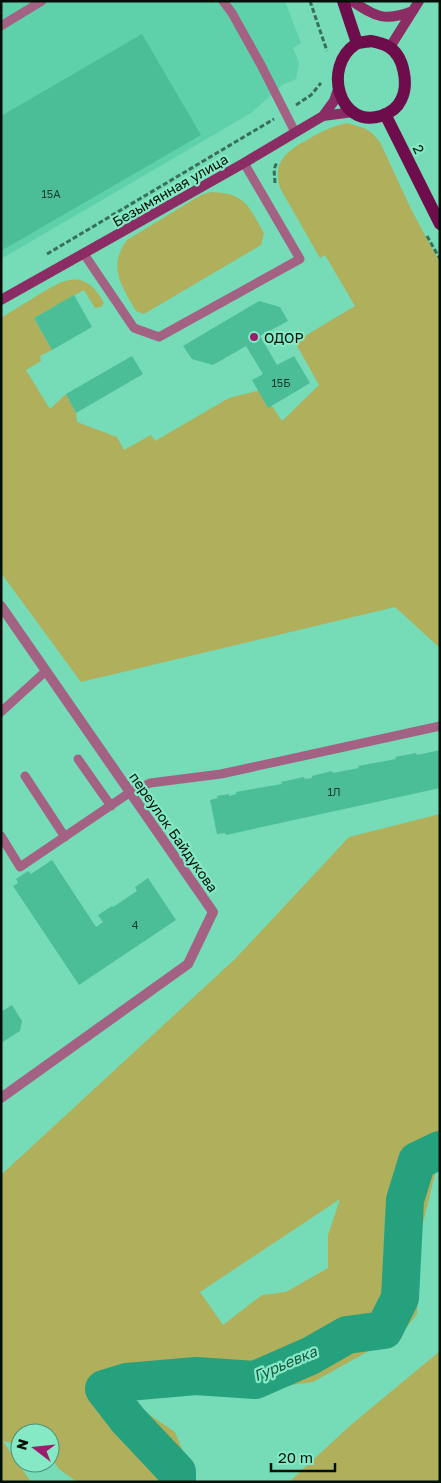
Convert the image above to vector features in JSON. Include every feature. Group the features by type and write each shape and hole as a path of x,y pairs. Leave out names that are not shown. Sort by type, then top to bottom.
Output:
{"main road":[{"path":"343,1 357,43"},
{"path":"352,1 371,13 384,17 397,17 412,12"},
{"path":"390,47 419,1"},
{"path":"371,41 390,47 400,60 404,75 402,99 396,109 385,114 371,118 360,116 344,101 338,89 337,80 340,62 345,54 357,43 371,41"},
{"path":"323,116 334,101 338,89"},
{"name":"Безымянная улица","path":"1,300 244,163 323,116 354,112"},
{"name":"2","path":"385,114 440,224"}],"street":[{"name":"переулок Байдукова","path":"1,606 213,912 188,964 1,1098"}],"lane":[{"path":"1,26 42,1"},
{"path":"223,1 242,30 294,132"},
{"path":"84,254 134,328 159,336 300,259 244,163"},
{"path":"1,712 46,671"},
{"path":"1,836 20,867 129,793 150,783 221,774 440,726"},
{"path":"78,759 111,806"},
{"path":"25,776 65,837"}],"path":[{"path":"310,1 329,57"},
{"path":"43,256 285,112 311,95 323,80"},
{"path":"277,190 274,182 274,169 279,157"},
{"path":"426,234 440,259"}],"shaded area":[{"path":"1,1 285,1 301,43 293,48 299,63 296,79 282,85 251,113 1,259"},
{"path":"347,123 364,128 372,133 380,142 411,209 440,263 440,648 395,607 81,682 1,573 1,318 48,289 66,281 82,281 90,285 97,292 104,303 101,307 95,308 84,290 34,318 52,350 40,356 41,361 26,370 50,409 66,394 76,413 77,422 117,437 124,450 151,435 155,441 229,398 261,390 282,421 319,385 295,342 355,306 325,255 320,258 280,188 278,171 283,158 293,148 322,132"},
{"path":"211,192 232,195 245,203 264,233 261,245 144,314 136,311 122,285 117,268 121,250 127,240 201,195"},
{"path":"440,814 440,1154 420,1235 417,1314 403,1332 313,1382 268,1388 141,1378 119,1394 175,1432 196,1482 77,1482 60,1470 60,1423 10,1423 10,1443 3,1441 10,1451 10,1473 25,1473 31,1482 1,1482 1,1175 235,959 349,837","holes":["340,1199 328,1235 328,1268 286,1292 262,1295 223,1325 200,1292"]},
{"path":"440,1351 440,1482 289,1482 352,1424"}],"building":[{"path":"142,34 201,135 1,251 1,116"},
{"path":"74,295 92,327 52,350 34,318"},
{"path":"259,301 280,307 288,321 260,336 277,365 294,356 310,383 268,408 252,380 263,374 246,346 213,365 192,359 183,346"},
{"path":"132,356 143,374 76,413 66,394"},
{"path":"440,750 440,788 226,835 225,833 217,834 210,800 218,798 217,796 229,794 229,796 236,794 236,792 282,784 281,782 304,777 305,779 312,778 312,776 332,771 333,773 359,768 358,766 396,759 395,757"},
{"path":"52,860 96,927 103,922 98,915 137,891 135,887 148,878 176,920 79,985 13,886 18,883 16,879 28,871 31,874"},
{"path":"12,1005 22,1021 20,1031 1,1043 1,1012"}],"waterway":[{"name":"Гурьевка","path":"177,1482 177,1472 128,1420 104,1389 127,1382 196,1376 255,1380 310,1356 347,1335 384,1330 400,1298 405,1200 417,1161 440,1150"}],"place":[{"name":"ОДОР","path":"254,337"}]}
